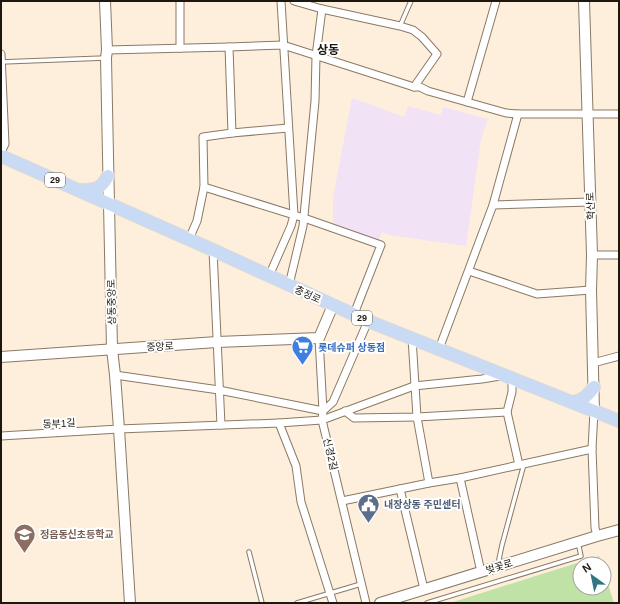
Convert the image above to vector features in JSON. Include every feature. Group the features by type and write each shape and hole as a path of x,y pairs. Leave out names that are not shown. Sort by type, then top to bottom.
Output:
{"main road":[{"name":"충정로","path":"1,156 189,239 333,305 619,421"},
{"path":"78,190 92,190 99,187 105,183 108,176"},
{"path":"573,402 586,397 594,387"}],"street":[{"name":"상동중앙로","path":"106,1 112,349 119,429 130,603"},
{"path":"180,1 180,48"},
{"path":"270,276 291,226 294,215 283,45 282,1"},
{"path":"294,1 413,30 422,37 437,54 414,87"},
{"path":"467,102 496,1"},
{"name":"학산로","path":"584,1 592,255 591,290 594,411"},
{"path":"289,285 304,218 315,101 316,56 322,9"},
{"path":"107,54 180,48 283,45 414,87 420,87 428,91 506,113 619,114"},
{"path":"229,47 232,133"},
{"path":"1,54 5,144 1,152"},
{"path":"439,349 493,205 518,114"},
{"path":"189,239 197,220 204,187 203,137 288,128"},
{"path":"204,187 304,218 381,245 354,314"},
{"path":"493,205 590,202"},
{"path":"213,250 221,425"},
{"path":"592,255 619,255"},
{"path":"469,271 537,294 591,290"},
{"name":"신경2길","path":"333,305 319,338 323,411 322,420 366,603"},
{"path":"115,375 219,390 323,411 333,402 368,320"},
{"name":"중앙로","path":"1,356 217,342 319,338"},
{"path":"412,338 417,417 429,483"},
{"path":"593,363 619,356"},
{"path":"508,376 512,392 507,412 522,464"},
{"name":"동부1길","path":"1,436 322,420 414,386 508,376"},
{"path":"345,411 354,418 417,417 507,412"},
{"path":"594,411 592,449 595,528 597,536"},
{"path":"280,423 296,466 300,502 333,603"},
{"path":"342,501 460,478 592,449"},
{"path":"460,478 481,572"},
{"path":"400,489 424,589"},
{"name":"벚꽃로","path":"380,603 619,530"}],"lane":[{"path":"400,26 411,1"},
{"path":"2,62 107,54"},
{"path":"500,566 502,545 522,464"},
{"path":"427,603 581,556 578,542"},
{"path":"248,552 262,603"},
{"path":"297,603 362,584"}],"shaded area":[{"path":"352,98 404,117 408,106 441,115 443,107 488,119 481,139 466,246 389,235 382,232 378,241 333,225 333,197"}],"green space":[{"path":"572,565 572,596 612,596 614,603 450,603"}],"place":[{"name":"롯데슈퍼 상동점","path":"302,366"},
{"name":"내장상동 주민센터","path":"368,524"},
{"name":"정읍동신초등학교","path":"25,554"}],"district":[{"name":"상동","path":"328,50"}]}
